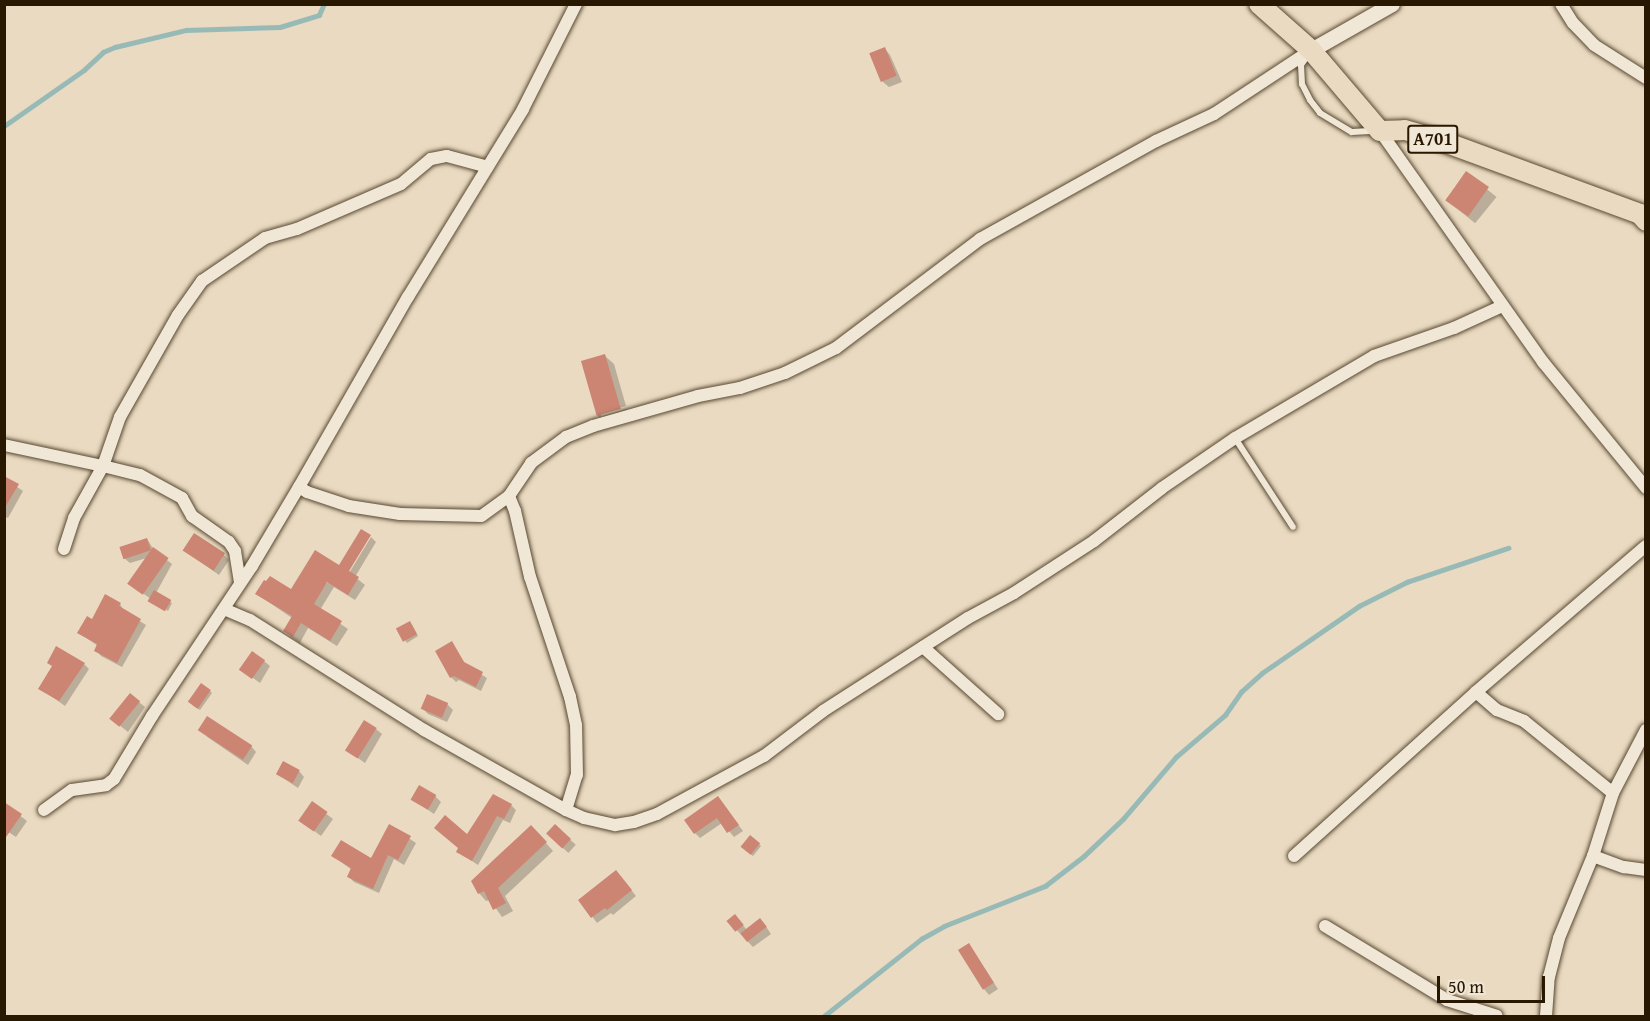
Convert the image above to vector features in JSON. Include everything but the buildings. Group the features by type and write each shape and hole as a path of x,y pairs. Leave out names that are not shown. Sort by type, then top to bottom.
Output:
{"main road":[{"name":"A701","path":"1258,4 1311,50 1380,131 1405,130 1439,140 1644,217"}],"street":[{"path":"45,810 72,790 106,785 114,779 194,651 224,609 299,487 408,297 523,109 576,4"},
{"path":"299,487 307,492 349,506 400,514 481,516 509,495 531,463 566,437 593,426 762,381 785,373 836,348 980,238 1156,141 1214,114 1311,50 1392,4"},
{"path":"1561,4 1573,23 1594,45 1646,78"},
{"path":"1380,131 1543,362 1646,488"},
{"path":"64,549 74,518 103,466 120,417 178,315 202,281 265,238 297,229 401,184 431,159 447,156 488,167"},
{"path":"224,609 250,620 424,730 566,810 584,818 615,825 634,822 657,814 764,756 823,711 1094,541 1162,488 1235,438 1374,356 1454,327 1502,306"},
{"path":"4,445 140,475 182,498 192,516 229,542 235,551 240,583"},
{"path":"509,495 515,511 530,577 570,697 576,725 577,775 566,810"},
{"path":"1294,856 1476,692 1646,546"},
{"path":"923,647 998,714"},
{"path":"1476,692 1497,710 1524,721 1613,793"},
{"path":"1546,1017 1549,977 1559,938 1593,856 1613,793 1646,730"},
{"path":"1593,856 1624,867 1646,870"},
{"path":"1325,926 1447,1000 1497,1017"}],"lane":[{"path":"1311,50 1301,65 1302,84 1320,113 1352,132 1380,131"},
{"path":"1235,438 1293,527"}],"waterway":[{"path":"4,126 84,70 103,52 115,47 186,30 280,27 319,15 324,4"},
{"path":"824,1016 921,939 944,926 1045,886 1084,856 1123,819 1176,757 1225,715 1241,692 1262,673 1359,606 1407,582 1508,548"}]}
